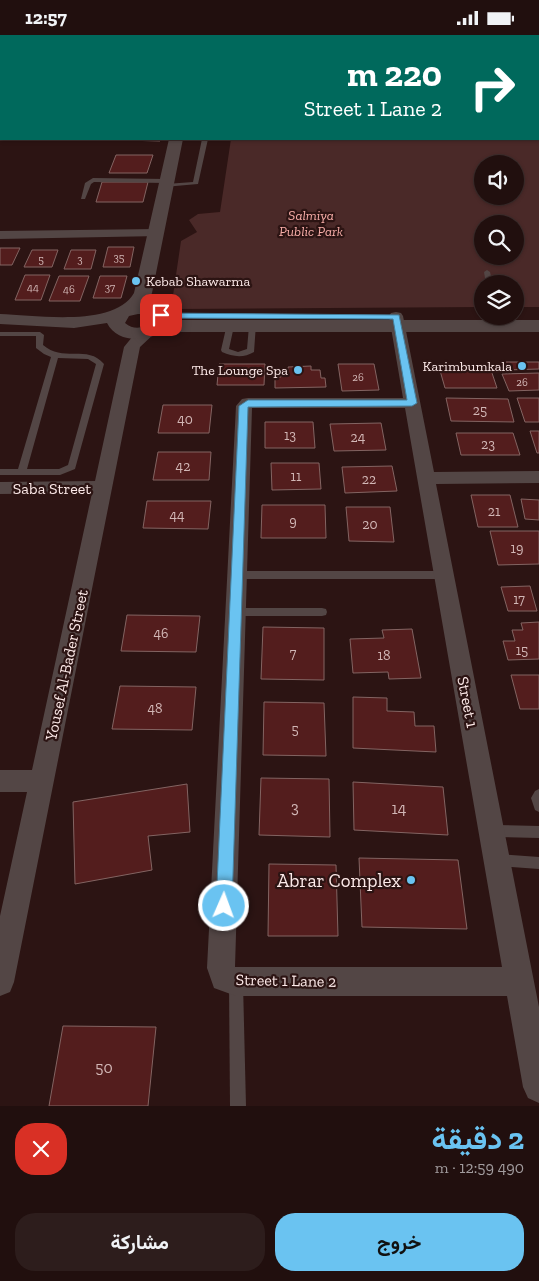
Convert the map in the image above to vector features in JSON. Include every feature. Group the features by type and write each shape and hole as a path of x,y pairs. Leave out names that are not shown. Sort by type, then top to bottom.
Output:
{"street":[{"name":"Yousef Al-Bader Street","path":"0,982 103,487 125,326 143,293 176,140"},
{"path":"0,235 156,233"},
{"path":"143,293 156,321"},
{"path":"125,326 143,309 156,321 230,326 397,321 474,316"},
{"path":"524,316 539,315"},
{"path":"0,319 88,321 125,326 135,333 156,321 397,321 539,326"},
{"name":"Street 1","path":"397,321 539,1087"},
{"name":"Street 1 Lane 2","path":"412,403 248,403 244,406 221,968 224,978 236,982 519,981"},
{"path":"426,478 539,477"},
{"name":"Saba Street","path":"0,488 103,487"},
{"path":"0,781 42,781"}],"lane":[{"path":"83,199 88,183 93,180 196,183 205,140"},
{"path":"230,326 225,350 230,353 245,354 251,350 253,326"},
{"path":"0,334 38,333 40,335 39,346 45,353 55,357 86,356 98,361 100,364 72,467 66,471 0,472"},
{"path":"22,472 55,357"},
{"path":"237,575 444,575"},
{"path":"235,611 322,612"},
{"path":"539,795 537,798 539,806"},
{"path":"492,831 539,832"},
{"path":"497,859 539,863"},
{"path":"236,982 238,1106"}],"green space":[{"name":"Salmiya Public Park","path":"231,140 539,140 539,307 524,307 524,275 474,275 474,307 171,309 181,241 197,232 189,220 198,214 220,212"}],"building":[{"path":"125,140 160,140 160,141"},
{"path":"116,155 153,155 147,173 109,173"},
{"path":"102,182 148,182 143,202 96,202"},
{"path":"108,247 134,247 130,267 103,267"},
{"path":"0,248 20,248 12,265 0,265"},
{"path":"32,250 58,250 52,267 24,267"},
{"path":"71,250 96,250 91,269 64,269"},
{"path":"25,275 50,275 41,300 15,300"},
{"path":"59,276 89,276 80,301 49,301"},
{"path":"100,276 127,276 121,298 93,298"},
{"name":"Karimbumkala","path":"503,362 539,362 539,369 505,370"},
{"path":"219,364 265,364 264,385 217,385"},
{"path":"338,364 374,364 379,390 342,391"},
{"path":"311,366 311,370 320,370 321,378 325,378 326,387 275,388 275,377 281,377 280,370 288,370 288,367"},
{"path":"439,367 490,367 497,388 445,388"},
{"path":"539,373 539,390 509,391 502,374"},
{"path":"446,398 508,399 514,422 451,421"},
{"path":"517,398 539,398 539,422 525,422"},
{"path":"163,405 212,405 209,433 158,433"},
{"path":"265,422 313,422 315,448 265,448"},
{"path":"381,423 386,450 334,451 330,424"},
{"path":"530,431 539,431 539,453 537,453"},
{"path":"456,433 513,433 520,455 461,455"},
{"path":"158,452 211,452 209,480 153,480"},
{"path":"271,463 319,463 321,489 272,490"},
{"path":"392,466 397,491 345,493 342,467"},
{"path":"471,495 510,495 518,527 478,527"},
{"path":"521,499 539,500 539,520 525,519"},
{"path":"147,501 211,501 208,529 143,528"},
{"path":"262,505 325,505 326,538 261,538"},
{"path":"346,507 390,507 394,542 349,541"},
{"path":"490,531 539,531 539,564 498,565"},
{"path":"530,586 537,611 508,611 501,587"},
{"path":"127,615 200,616 196,652 121,651"},
{"path":"539,622 539,659 508,660 503,641 515,641 512,630 523,630 521,623"},
{"path":"263,627 324,628 324,680 261,679"},
{"path":"412,629 421,678 389,679 388,672 353,673 350,639 384,638 382,630"},
{"path":"511,675 539,675 539,709 520,709"},
{"path":"120,686 196,687 192,730 112,729"},
{"path":"353,697 387,698 387,711 414,712 415,726 434,726 436,752 353,748"},
{"path":"264,702 324,703 326,756 263,755"},
{"path":"261,778 329,779 330,837 259,835"},
{"path":"353,782 443,787 448,835 354,830"},
{"path":"187,784 190,832 148,836 152,870 75,884 73,802"},
{"name":"Abrar Complex","path":"359,858 458,860 467,929 362,927"},
{"path":"269,864 336,865 338,936 268,936"},
{"path":"63,1026 156,1027 148,1106 49,1106"}],"place":[{"name":"Kebab Shawarma","path":"136,281"},
{"name":"Karimbumkala","path":"522,366"},
{"name":"The Lounge Spa","path":"298,370"},
{"name":"Abrar Complex","path":"411,880"}],"route":[{"path":"161,315 396,316 412,403 248,403 244,406 224,906"}]}
